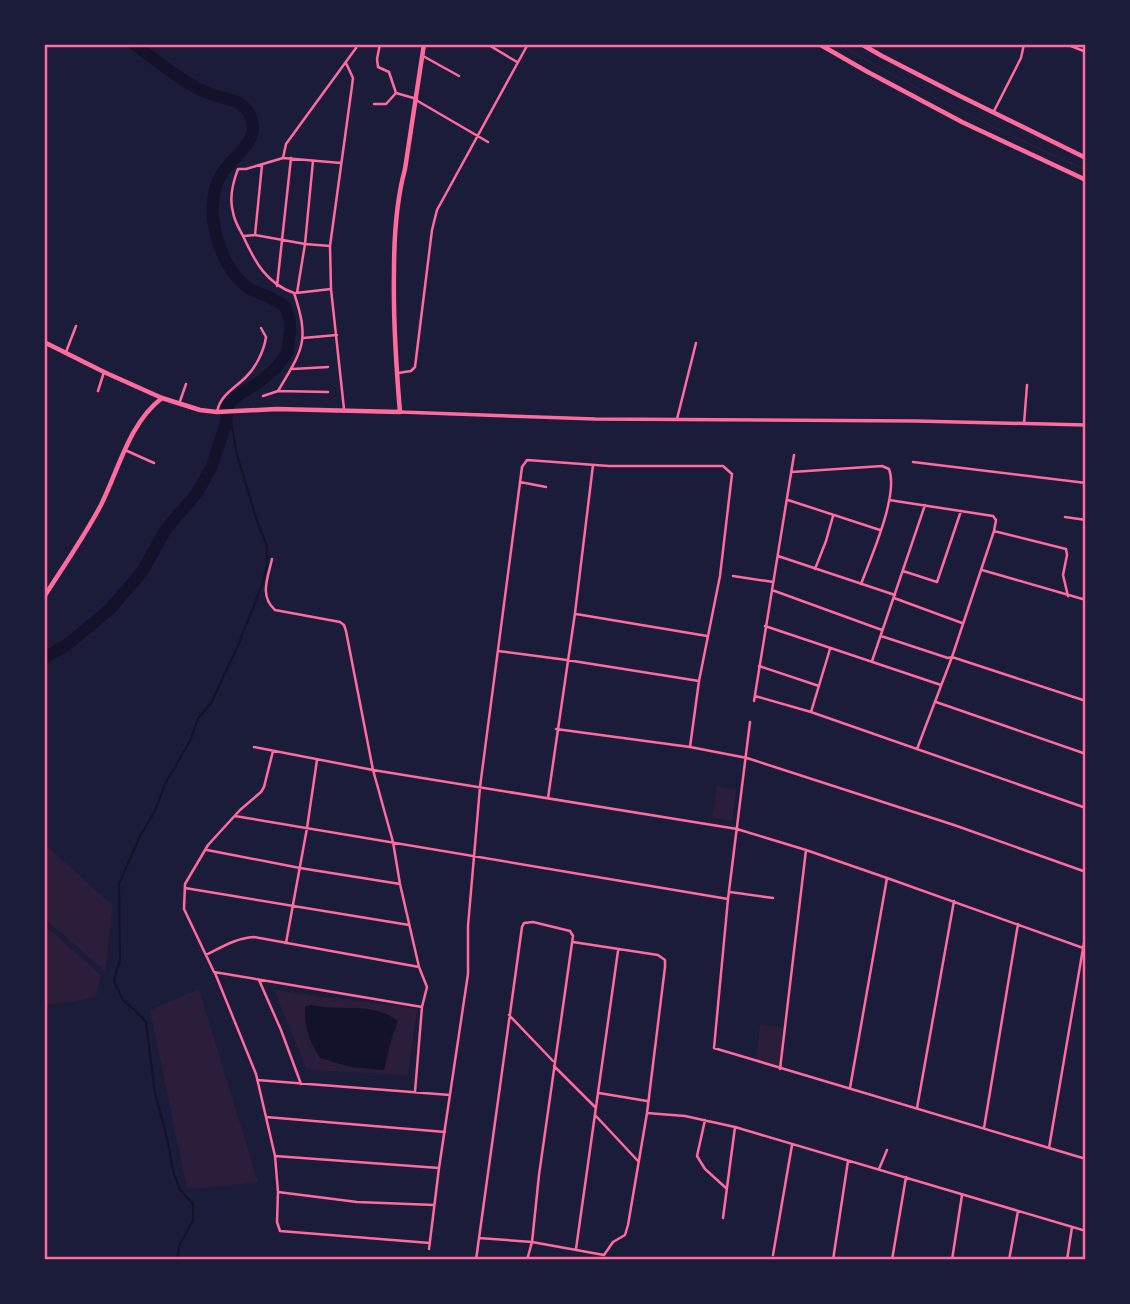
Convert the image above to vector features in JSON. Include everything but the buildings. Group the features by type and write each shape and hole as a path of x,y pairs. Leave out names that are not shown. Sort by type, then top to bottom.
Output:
{"main road":[{"path":"44,342 162,398 200,410 400,412 393,301 394,242 400,187 424,44"},
{"path":"819,44 962,122 1086,180"},
{"path":"861,44 882,57 1086,158"},
{"path":"44,597 101,505 125,450 147,412 162,398"}],"street":[{"path":"380,44 377,67 389,72 396,93"},
{"path":"487,44 517,62"},
{"path":"397,373 411,371 415,367 437,210 528,44"},
{"path":"993,113 1021,58 1024,44"},
{"path":"1066,44 1086,52"},
{"path":"1080,50 1082,44"},
{"path":"283,158 286,144 356,48"},
{"path":"423,56 459,76"},
{"path":"344,410 331,289 330,246 353,78 346,63"},
{"path":"396,93 416,99 488,142"},
{"path":"374,104 386,104 396,93"},
{"path":"331,289 295,293 277,286 260,269 233,213 233,182 238,169 283,158 341,163"},
{"path":"277,286 291,158"},
{"path":"278,391 298,357 303,338 295,293 314,161"},
{"path":"255,235 262,164"},
{"path":"243,236 255,235 330,246"},
{"path":"65,352 76,326"},
{"path":"219,412 220,400 249,374 259,358 266,337 261,328"},
{"path":"303,338 337,335"},
{"path":"677,419 696,343"},
{"path":"292,369 328,367"},
{"path":"99,391 104,372"},
{"path":"179,404 186,384"},
{"path":"1024,424 1027,385"},
{"path":"263,396 278,391 328,392"},
{"path":"400,412 595,419 1086,425"},
{"path":"125,450 154,463"},
{"path":"754,701 794,455"},
{"path":"429,1249 468,974 468,926 480,787 522,467 525,461 593,465 723,466 730,471 733,477 720,576 699,681 690,747"},
{"path":"913,463 1086,483"},
{"path":"548,797 575,614 593,465"},
{"path":"792,472 882,466 889,469 890,500 861,584"},
{"path":"520,482 546,487"},
{"path":"788,500 880,530"},
{"path":"890,500 993,516 996,520 952,657 917,748"},
{"path":"872,661 925,505"},
{"path":"903,571 937,582 961,511"},
{"path":"815,569 834,515"},
{"path":"1065,517 1086,520"},
{"path":"994,531 1066,549 1063,575 1068,596"},
{"path":"778,556 894,596 962,623"},
{"path":"272,559 265,593 268,604 275,610 340,621 344,625 350,646 373,770 393,842 419,967 427,987 422,1007 415,1092"},
{"path":"981,569 1086,600"},
{"path":"733,576 773,582"},
{"path":"772,590 882,630"},
{"path":"575,614 707,636"},
{"path":"765,626 942,685"},
{"path":"881,636 1086,701"},
{"path":"811,712 830,649"},
{"path":"497,651 699,681"},
{"path":"759,666 819,685"},
{"path":"755,696 811,712 1086,808"},
{"path":"936,702 1086,754"},
{"path":"750,722 728,899 714,1048 1086,1160"},
{"path":"556,729 690,747 747,758 954,825 1086,872"},
{"path":"254,747 373,770 737,829 806,850 1085,948"},
{"path":"273,751 261,792 205,849 185,884 184,909 251,1059 275,1156 277,1222 280,1231 430,1243"},
{"path":"286,944 317,760"},
{"path":"235,816 728,899"},
{"path":"205,849 400,884"},
{"path":"780,1069 806,850"},
{"path":"849,1090 887,878"},
{"path":"185,888 409,925"},
{"path":"730,892 773,898"},
{"path":"917,1109 954,901"},
{"path":"475,1260 522,927 524,923 533,922 570,930 573,936 532,1242 527,1260"},
{"path":"984,1129 1018,924"},
{"path":"1049,1148 1086,931"},
{"path":"206,955 243,937 254,937 419,967"},
{"path":"479,1238 532,1242 604,1255 613,1242 625,1235 649,1101 664,960 658,955 572,942"},
{"path":"576,1249 618,950"},
{"path":"214,972 422,1007"},
{"path":"259,981 301,1084"},
{"path":"509,1015 596,1108"},
{"path":"257,1080 450,1095"},
{"path":"599,1093 649,1101"},
{"path":"647,1112 685,1116 735,1127 1086,1231"},
{"path":"595,1115 638,1160"},
{"path":"265,1117 444,1132"},
{"path":"705,1120 697,1156 705,1169 726,1188"},
{"path":"723,1218 735,1127"},
{"path":"773,1255 792,1145"},
{"path":"879,1169 887,1150"},
{"path":"275,1156 439,1168"},
{"path":"833,1260 849,1161"},
{"path":"892,1260 906,1177"},
{"path":"278,1192 357,1202 434,1205"},
{"path":"952,1260 962,1195"},
{"path":"1009,1260 1018,1211"},
{"path":"1067,1260 1072,1227"}],"shaded area":[{"path":"836,44 841,44 931,94 1086,171 959,111"},
{"path":"717,786 736,789 732,821 712,818"},
{"path":"44,843 113,906 105,971 44,918"},
{"path":"44,925 101,975 96,997 48,1004 44,1001"},
{"path":"199,989 258,1182 187,1189 150,1010"},
{"path":"274,990 417,1009 408,1075 307,1070"},
{"path":"305,1006 378,1011 398,1021 384,1070 351,1067 320,1058 307,1028"},
{"path":"760,1024 783,1028 779,1068 756,1061"}],"waterway":[{"path":"44,658 68,644 110,609 142,572 166,529 197,493 212,466 226,423 228,405 276,368 287,353 290,333 290,320 285,306 249,288 228,265 216,235 213,219 215,188 221,175 251,137 253,125 249,113 236,102 210,94 186,82 134,44"},
{"path":"177,1260 179,1246 193,1220 193,1204 180,1190 173,1171 155,1093 146,1022 123,1000 114,981 120,960 119,884 140,836 155,811 165,784 190,741 198,719 211,703 237,648 267,566 267,546 237,455 228,405"}]}
